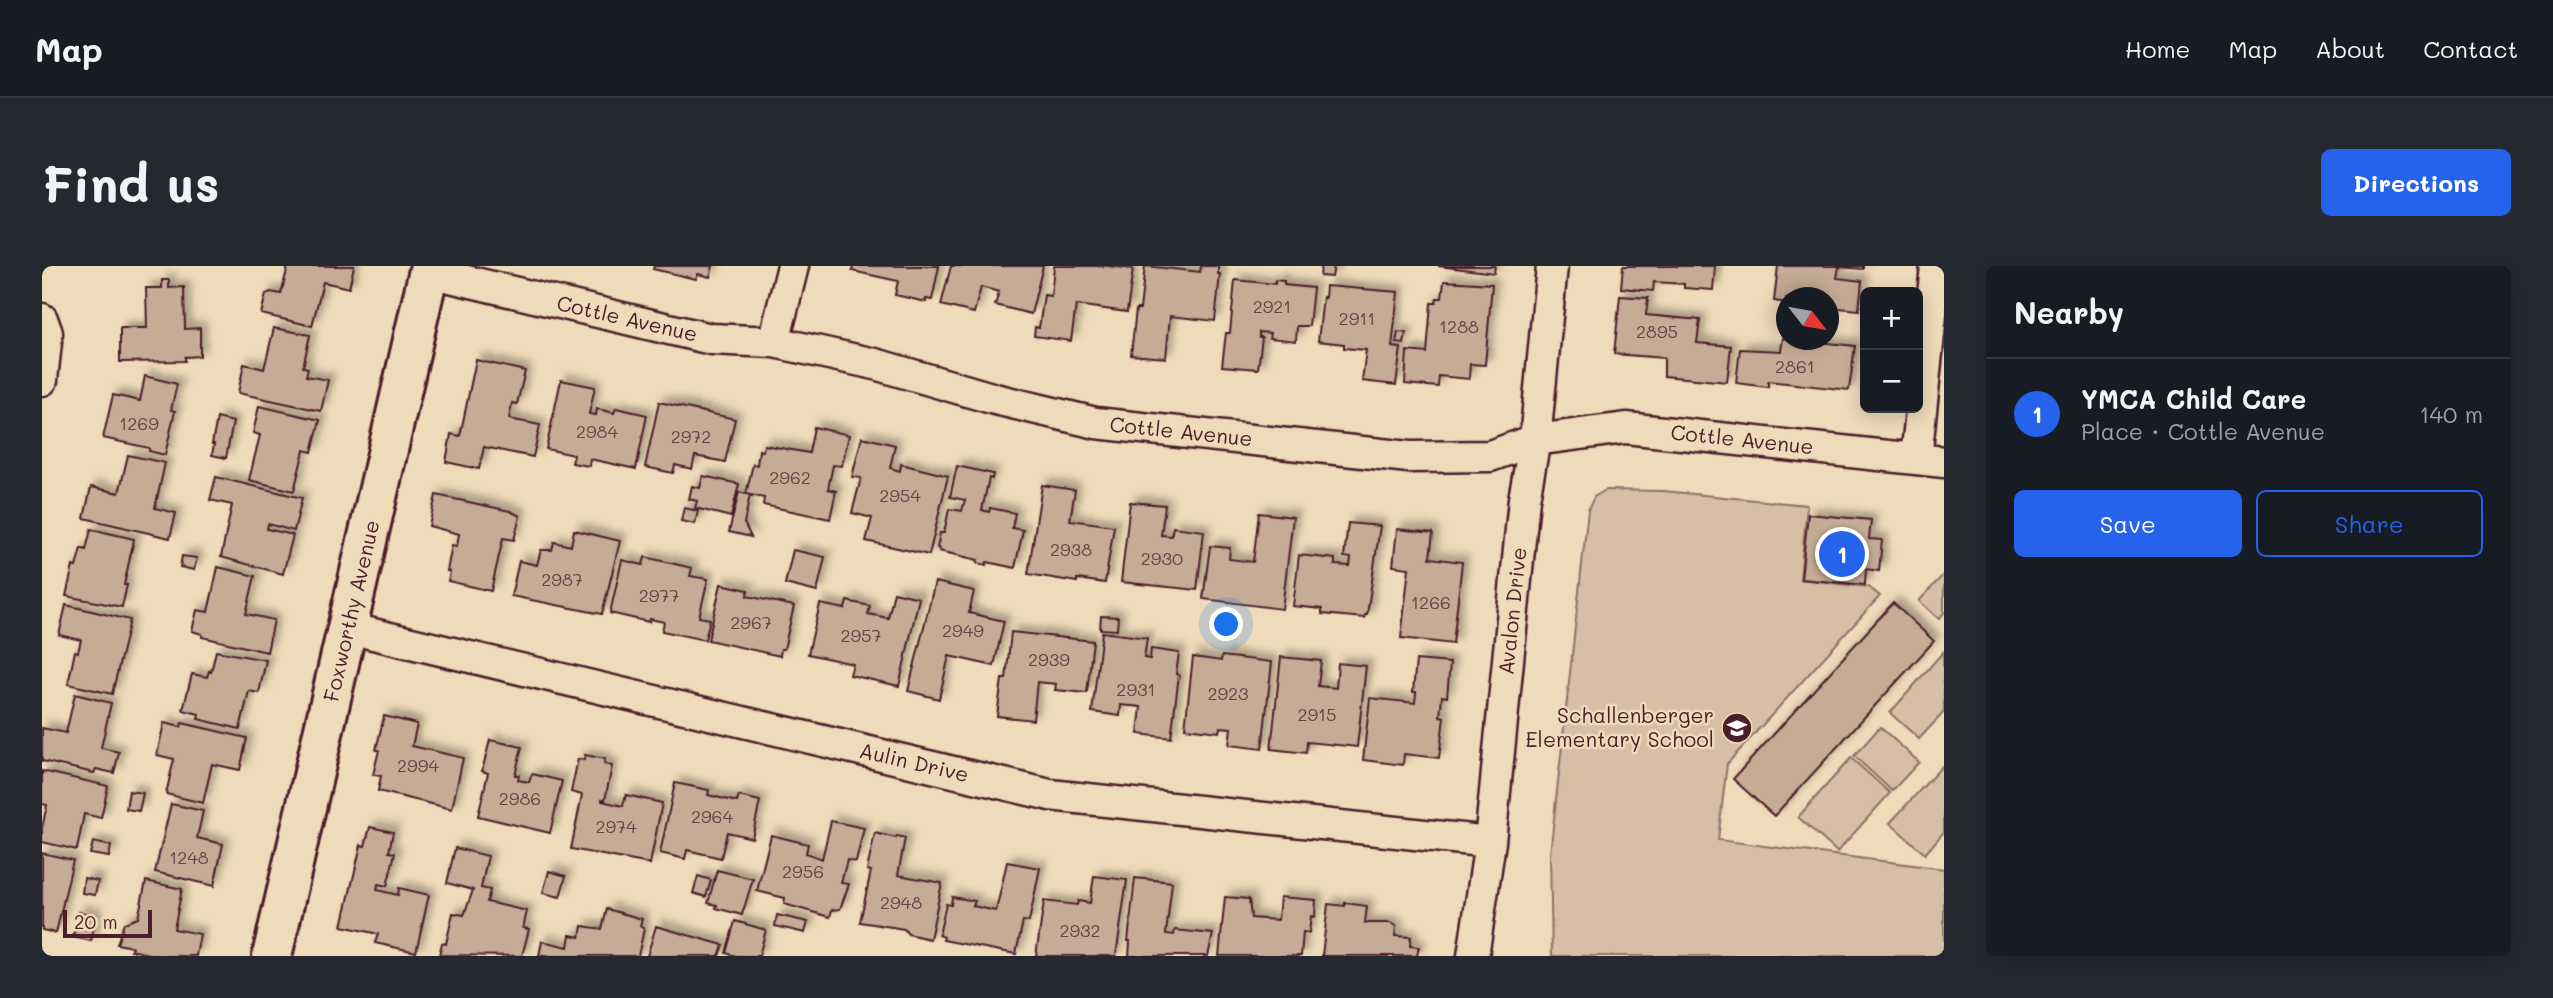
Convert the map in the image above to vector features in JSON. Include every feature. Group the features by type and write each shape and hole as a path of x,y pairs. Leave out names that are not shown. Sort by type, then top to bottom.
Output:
{"street":[{"path":"774,342 793,266"},
{"name":"Avalon Drive","path":"1473,956 1490,842 1524,499 1535,440 1552,266"},
{"path":"1930,460 1936,266"},
{"name":"Cottle Avenue","path":"430,269 711,339 774,342 875,364 995,399 1096,423 1409,457 1490,456 1535,440 1626,428 1930,460"},
{"name":"Foxworthy Avenue","path":"272,956 430,269"},
{"path":"42,319 47,333 42,380"},
{"name":"Aulin Drive","path":"348,628 1050,795 1490,842"}],"shaded area":[{"path":"1606,490 1663,491 1807,505 1800,579 1868,587 1880,596 1727,764 1718,840 1944,869 1944,956 1552,956 1550,854 1588,510 1594,497"},
{"path":"1944,574 1944,613 1939,619 1919,601"},
{"path":"1943,652 1944,712 1919,739 1890,713"},
{"path":"1880,727 1919,762 1892,791 1854,756"},
{"path":"1851,758 1890,793 1837,852 1798,817"},
{"path":"1942,766 1944,832 1925,854 1890,823"}],"building":[{"path":"288,266 354,266 349,288 323,282 312,326 261,314 266,294 281,294"},
{"path":"654,266 713,266 710,277 698,274 696,279 653,269"},
{"path":"853,266 939,266 932,300 926,299 926,302 895,295 898,281 852,271"},
{"path":"951,266 1043,266 1031,314 995,305 999,292 981,287 974,313 941,305"},
{"path":"1054,266 1133,269 1127,312 1076,305 1071,341 1034,336 1035,327 1039,328 1044,295 1051,296"},
{"path":"1145,266 1200,272 1201,266 1218,266 1220,274 1215,321 1170,316 1166,358 1131,355 1136,309 1140,309"},
{"path":"1321,266 1334,266 1332,277 1320,276"},
{"path":"1438,266 1495,266 1494,273"},
{"path":"1623,266 1715,266 1713,290 1654,282 1653,291 1621,288"},
{"path":"1778,266 1863,266 1863,269 1839,267 1837,278 1862,281 1859,310 1839,308 1839,287 1776,287 1774,301"},
{"path":"162,280 169,280 169,288 184,287 185,329 200,328 200,356 185,357 185,361 120,362 120,328 147,328 146,288 162,288"},
{"path":"1235,280 1275,284 1275,280 1284,281 1284,285 1313,288 1309,326 1297,326 1296,341 1269,338 1270,333 1259,332 1259,337 1262,337 1258,369 1222,366 1226,333 1230,333"},
{"path":"1444,281 1492,284 1485,365 1470,364 1469,379 1439,376 1438,387 1405,384 1407,351 1427,353 1431,303 1442,298"},
{"path":"1326,286 1398,292 1392,347 1401,348 1396,385 1362,381 1366,350 1318,341"},
{"path":"1620,296 1648,298 1646,315 1700,320 1697,343 1731,346 1727,382 1664,376 1664,358 1614,354"},
{"path":"274,328 310,335 303,367 308,368 306,376 328,380 321,411 238,393 244,364 264,369"},
{"path":"1398,332 1406,333 1404,344 1396,343"},
{"path":"1839,344 1855,346 1849,390 1768,381 1768,387 1736,383 1740,349 1839,350"},
{"path":"476,360 525,371 517,404 512,403 509,419 540,425 533,457 484,447 479,469 446,462 451,434 460,436"},
{"path":"145,376 177,384 171,410 175,411 165,455 149,451 149,448 103,438 113,395 140,401"},
{"path":"561,380 595,387 589,414 596,415 597,409 614,413 616,408 647,415 636,469 590,459 589,466 572,463 574,455 546,449"},
{"path":"659,402 735,419 725,462 695,456 692,469 675,465 673,473 645,467"},
{"path":"259,406 320,420 312,452 304,450 294,491 249,480 260,435 253,433"},
{"path":"217,418 233,422 226,458 212,455"},
{"path":"814,427 849,435 842,466 833,465 828,489 836,491 830,519 763,505 764,498 746,494 753,464 757,465 759,450 763,451 764,445 809,453"},
{"path":"862,437 895,445 890,468 900,471 901,464 948,476 929,555 866,541 872,518 852,513 861,478 852,477"},
{"path":"128,455 165,463 155,508 176,513 170,538 84,518 91,487 119,493"},
{"path":"957,466 993,474 992,479 989,478 982,510 989,512 990,508 1015,513 1012,528 1023,530 1015,568 987,562 986,565 977,563 978,560 939,551 937,548 940,533 944,533 949,509 962,511 965,500 950,497"},
{"path":"703,476 739,484 731,517 695,508 697,501 689,499 692,486 700,488"},
{"path":"216,477 302,498 294,531 268,524 267,529 293,535 283,574 221,557 232,505 210,500"},
{"path":"1042,485 1075,490 1070,520 1114,526 1105,583 1077,579 1077,582 1028,574"},
{"path":"739,492 750,495 744,523 751,537 729,532"},
{"path":"436,495 510,511 520,516 514,540 503,538 491,591 448,581 452,545 457,546 459,534 429,526"},
{"path":"1130,502 1165,505 1161,535 1171,536 1173,527 1204,531 1197,590 1121,582"},
{"path":"684,508 698,511 695,524 681,521"},
{"path":"1259,513 1293,517 1282,609 1203,599 1210,546 1230,548 1229,559 1253,562"},
{"path":"1808,514 1871,520 1869,539 1882,540 1879,571 1866,569 1865,585 1801,579"},
{"path":"1348,523 1380,526 1367,615 1364,618 1322,614 1322,609 1293,606 1299,555 1335,559 1335,565 1350,566 1351,558 1344,557"},
{"path":"91,529 134,539 122,607 66,596 73,566 76,567 81,548 86,550"},
{"path":"1397,529 1433,533 1430,558 1462,562 1453,644 1401,638 1409,568 1393,566"},
{"path":"574,530 620,541 602,614 511,596 519,561 537,565 541,550 552,550 554,542 571,546"},
{"path":"793,550 825,557 817,592 785,584"},
{"path":"182,556 197,558 194,570 180,567"},
{"path":"645,557 692,568 690,576 708,579 699,617 710,619 705,640 662,631 664,622 650,619 649,622 610,613 622,560 643,565"},
{"path":"218,567 255,576 246,614 274,620 267,652 202,637 202,634 192,631 197,610 208,612"},
{"path":"935,582 974,591 969,613 1004,621 994,666 949,656 939,699 908,691"},
{"path":"721,584 748,590 747,596 794,606 780,656 708,640"},
{"path":"894,592 919,598 899,686 850,675 853,664 808,654 820,604 845,609 847,601 870,606 868,614 888,618"},
{"path":"1893,603 1934,641 1774,816 1733,779"},
{"path":"66,605 130,620 112,694 68,684 75,651 78,652 81,640 59,635"},
{"path":"1101,616 1118,617 1117,630 1100,629"},
{"path":"1011,632 1093,641 1087,693 1055,690 1056,684 1037,682 1033,720 997,716 1002,679 1006,679"},
{"path":"1102,632 1147,638 1144,658 1150,659 1151,649 1179,653 1171,738 1138,734 1141,707 1121,705 1120,716 1092,712"},
{"path":"216,651 266,660 259,693 249,691 240,729 198,719 199,714 183,710 192,674 207,677 209,671 211,672"},
{"path":"1222,656 1272,662 1262,749 1229,745 1231,728 1220,727 1219,732 1185,728 1193,657 1221,661"},
{"path":"1281,657 1321,661 1318,686 1336,688 1338,663 1366,666 1357,747 1307,742 1306,753 1271,749"},
{"path":"1416,660 1450,663 1447,697 1442,696 1440,716 1444,717 1439,758 1404,754 1403,765 1363,760 1370,698 1415,703 1416,692 1413,692"},
{"path":"75,694 111,703 101,748 119,752 114,773 96,769 94,773 42,761 42,728 66,733"},
{"path":"384,716 417,724 412,746 463,758 452,809 378,791 381,776 373,775"},
{"path":"164,723 181,727 182,723 247,738 240,770 212,764 203,803 166,794 174,759 157,755"},
{"path":"490,740 522,747 515,775 519,775 518,780 529,782 532,774 562,781 550,833 478,816 488,773 482,771"},
{"path":"585,755 605,759 604,764 612,766 605,800 602,801 623,806 626,795 662,803 650,864 571,849 582,795 571,792 578,759 584,760"},
{"path":"42,771 108,786 101,818 84,814 77,850 42,842 47,805 42,804"},
{"path":"675,783 709,790 708,795 737,802 739,796 760,801 752,838 727,832 721,858 687,850 685,859 660,853"},
{"path":"129,791 143,793 139,811 126,809"},
{"path":"171,804 203,811 197,838 223,844 214,886 155,872"},
{"path":"831,821 864,828 856,862 847,860 841,883 849,884 840,909 832,910 830,917 784,904 785,898 757,891 771,835 808,844 806,853 822,859"},
{"path":"370,827 393,832 389,852 395,853 387,886 378,884 377,890 398,895 399,888 429,895 416,952 375,943 378,934 342,926 361,845 365,846"},
{"path":"875,833 905,838 898,875 942,883 930,939 908,934 904,929 860,922 871,871 867,870"},
{"path":"93,842 111,846 109,857 90,854"},
{"path":"455,848 488,856 481,888 490,890 487,902 527,911 523,928 529,929 522,956 439,955 442,943 446,944 453,913 464,915 473,890 447,883"},
{"path":"42,853 73,860 56,933 42,930"},
{"path":"1007,862 1040,868 1029,922 1023,921 1016,954 943,940 944,937 939,935 946,904 951,905 952,897 975,901 973,906 996,911"},
{"path":"717,870 753,879 742,915 708,903"},
{"path":"549,871 566,876 560,897 543,893"},
{"path":"698,876 711,880 706,897 693,893"},
{"path":"1094,876 1127,880 1116,956 1036,956 1044,901 1077,905 1078,901 1090,903"},
{"path":"84,878 98,881 95,895 82,893"},
{"path":"1135,878 1172,882 1166,934 1174,935 1175,930 1213,934 1208,956 1129,956 1128,941"},
{"path":"146,881 182,889 174,929 200,934 196,956 157,956 117,944 124,923 138,918"},
{"path":"1225,897 1249,899 1251,918 1278,920 1280,897 1316,900 1315,917 1311,916 1309,933 1303,932 1301,956 1219,956"},
{"path":"1345,903 1367,906 1365,923 1390,923 1396,926 1395,936 1411,937 1410,946 1419,947 1417,956 1322,956 1328,904 1345,906"},
{"path":"607,909 642,919 640,926 644,929 638,956 539,956 542,941 568,947 570,935 580,937 582,926 602,929"},
{"path":"79,912 96,915 91,941 73,937"},
{"path":"777,915 808,922 805,933 775,926"},
{"path":"735,921 766,930 759,956 726,953"},
{"path":"656,926 723,945 719,956 647,956"}],"place":[{"name":"YMCA Child Care","path":"1842,554"},
{"name":"Schallenberger Elementary School","path":"1737,728"}]}
